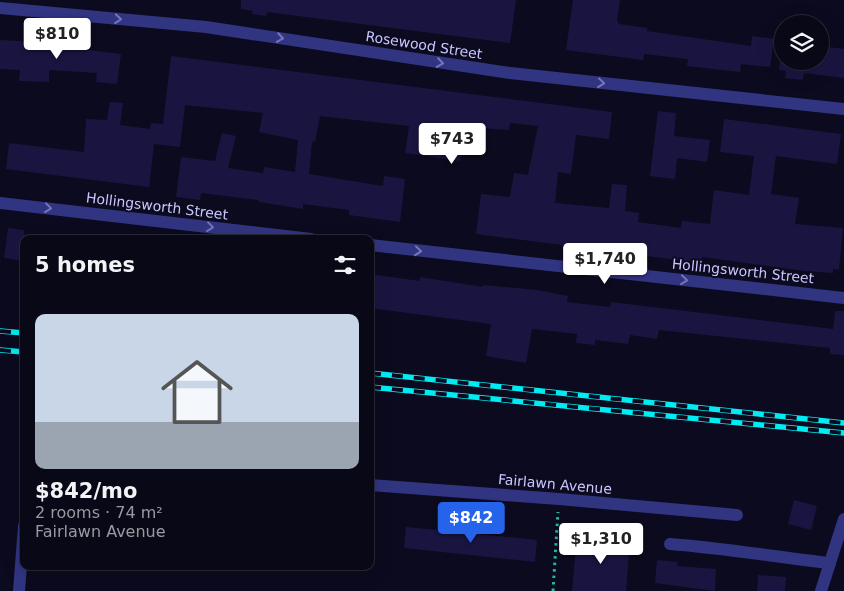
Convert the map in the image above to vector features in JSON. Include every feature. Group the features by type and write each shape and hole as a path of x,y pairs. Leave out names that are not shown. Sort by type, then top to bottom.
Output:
{"street":[{"name":"Rosewood Street","path":"0,8 206,27 510,73 844,110"},
{"name":"Hollingsworth Street","path":"0,203 276,235"},
{"name":"Hollingsworth Street","path":"374,245 844,298"},
{"name":"Fairlawn Avenue","path":"374,485 737,515"},
{"path":"821,591 830,563 842,538 844,518"},
{"path":"670,544 746,550 768,556 830,563"},
{"path":"20,591 21,570"}],"path":[{"path":"553,591 559,499"}],"building":[{"path":"241,0 516,0 510,43 267,12 266,16 252,14 253,11 241,9"},
{"path":"573,0 620,0 617,21 619,24 647,28 647,31 751,46 752,36 774,39 770,67 741,64 740,72 687,66 688,59 644,54 643,60 566,50"},
{"path":"0,40 90,45 89,50 121,54 117,84 96,82 97,73 49,70 49,82 19,81 20,70 0,69"},
{"path":"829,47 844,49 844,78 804,73 803,80 785,78 786,71 779,70 829,70"},
{"path":"171,56 612,112 609,139 576,135 571,174 558,172 555,203 609,208 612,184 627,185 625,211 639,213 638,222 681,228 682,221 710,224 714,190 749,195 754,156 720,152 724,119 841,134 837,164 776,156 771,194 799,198 795,224 843,228 839,270 833,269 833,273 805,271 702,257 701,263 476,234 481,194 510,197 514,173 528,175 538,126 510,123 509,130 466,127 460,161 405,153 409,126 320,116 315,142 312,141 309,174 383,186 384,176 405,179 400,222 349,215 349,210 303,204 303,209 259,202 259,200 201,193 200,200 176,197 181,157 215,161 222,133 236,136 228,168 263,173 264,167 295,172 298,140 259,132 263,113 185,105 180,147 154,144 149,187 6,169 9,143 84,152 86,119 107,120 110,102 123,103 120,125 150,129 151,123 163,124"},
{"path":"658,111 676,113 674,136 710,140 707,162 677,158 675,179 650,176"},
{"path":"8,228 24,230 24,235 20,235 20,260 4,258"},
{"path":"374,275 420,281 420,277 483,287 483,285 537,290 568,296 567,302 610,307 611,302 833,329 835,311 844,311 844,355 830,354 830,348 659,330 657,339 630,335 628,344 595,340 595,345 576,343 577,334 532,329 526,363 486,356 491,324 374,309"},
{"path":"794,500 817,506 811,530 788,524"},
{"path":"406,527 537,540 535,562 404,548"},
{"path":"577,536 630,541 626,591 572,591"},
{"path":"657,560 678,562 677,566 716,569 715,591 655,583"},
{"path":"758,575 786,577 785,591 757,591"}],"railway":[{"path":"0,331 20,333"},
{"path":"0,350 20,352"},
{"path":"374,373 844,423"},
{"path":"374,387 844,433"}]}
